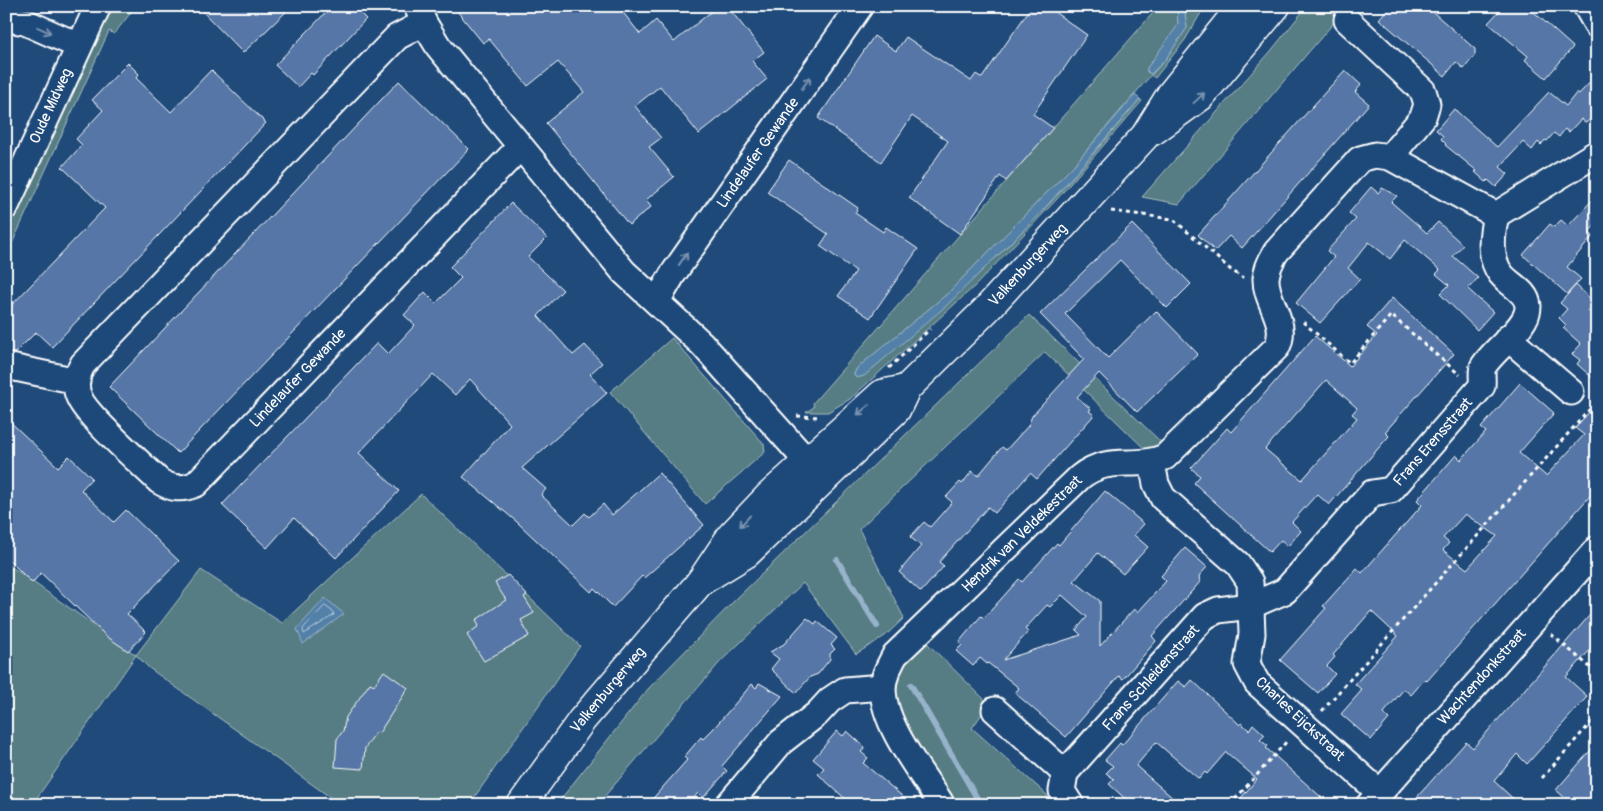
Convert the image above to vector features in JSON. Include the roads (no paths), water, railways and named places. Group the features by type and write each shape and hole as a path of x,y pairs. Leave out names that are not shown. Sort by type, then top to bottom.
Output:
{"main road":[{"name":"Valkenburgerweg","path":"521,805 582,720 701,581 747,553 815,470 896,410 906,389 986,310 1145,136 1171,94 1242,6"},
{"name":"Valkenburgerweg","path":"1145,136 1200,97 1276,6"}],"street":[{"name":"Oude Midweg","path":"6,206 98,6"},
{"name":"Lindelaufer Gewande","path":"657,301 673,274 860,6"},
{"path":"1586,6 1597,25"},
{"path":"6,366 76,381 78,372 89,357 420,15 438,46 624,272 702,344 815,470"},
{"path":"6,19 25,22 79,46"},
{"path":"1348,20 1423,91 1427,104 1423,117 1390,157"},
{"name":"Lindelaufer Gewande","path":"76,381 78,396 86,410 159,481 166,485 181,488 196,484 520,147"},
{"path":"1152,462 1165,457 1277,347 1281,338 1281,329 1266,280 1268,265 1276,252 1360,159 1375,155 1390,157 1496,214 1597,153"},
{"name":"Frans Erensstraat","path":"1250,606 1285,591 1372,493 1391,490 1482,386 1483,368 1525,317 1528,305 1522,293 1500,274 1493,255 1492,235 1496,214"},
{"path":"1508,338 1571,392"},
{"name":"Charles Eijckstraat","path":"1152,462 1156,484 1163,498 1244,571 1250,582 1252,634 1247,664 1257,683 1305,726 1374,798"},
{"name":"Hendrik van Veldekestraat","path":"942,805 892,725 885,706 883,687 886,672 895,655 1091,468 1105,463 1152,462"},
{"name":"Wachtendonkstraat","path":"1374,798 1597,549"},
{"name":"Frans Schleidenstraat","path":"1065,773 1206,616 1218,610 1250,606"},
{"path":"728,805 781,742 816,714 830,700 845,690 883,687"},
{"path":"995,710 1065,773 1062,791 1071,805"}],"water":[{"path":"1177,6 1184,6 1187,28 1165,60 1151,74 1147,71 1147,68 1178,25"},
{"path":"1135,95 1140,99 1037,217 947,305 864,376 856,378 854,374 857,368 947,294 1073,166"},
{"path":"325,598 344,614 303,644 297,629"}],"waterway":[{"path":"837,560 877,626"},
{"path":"911,685 981,805"}]}
